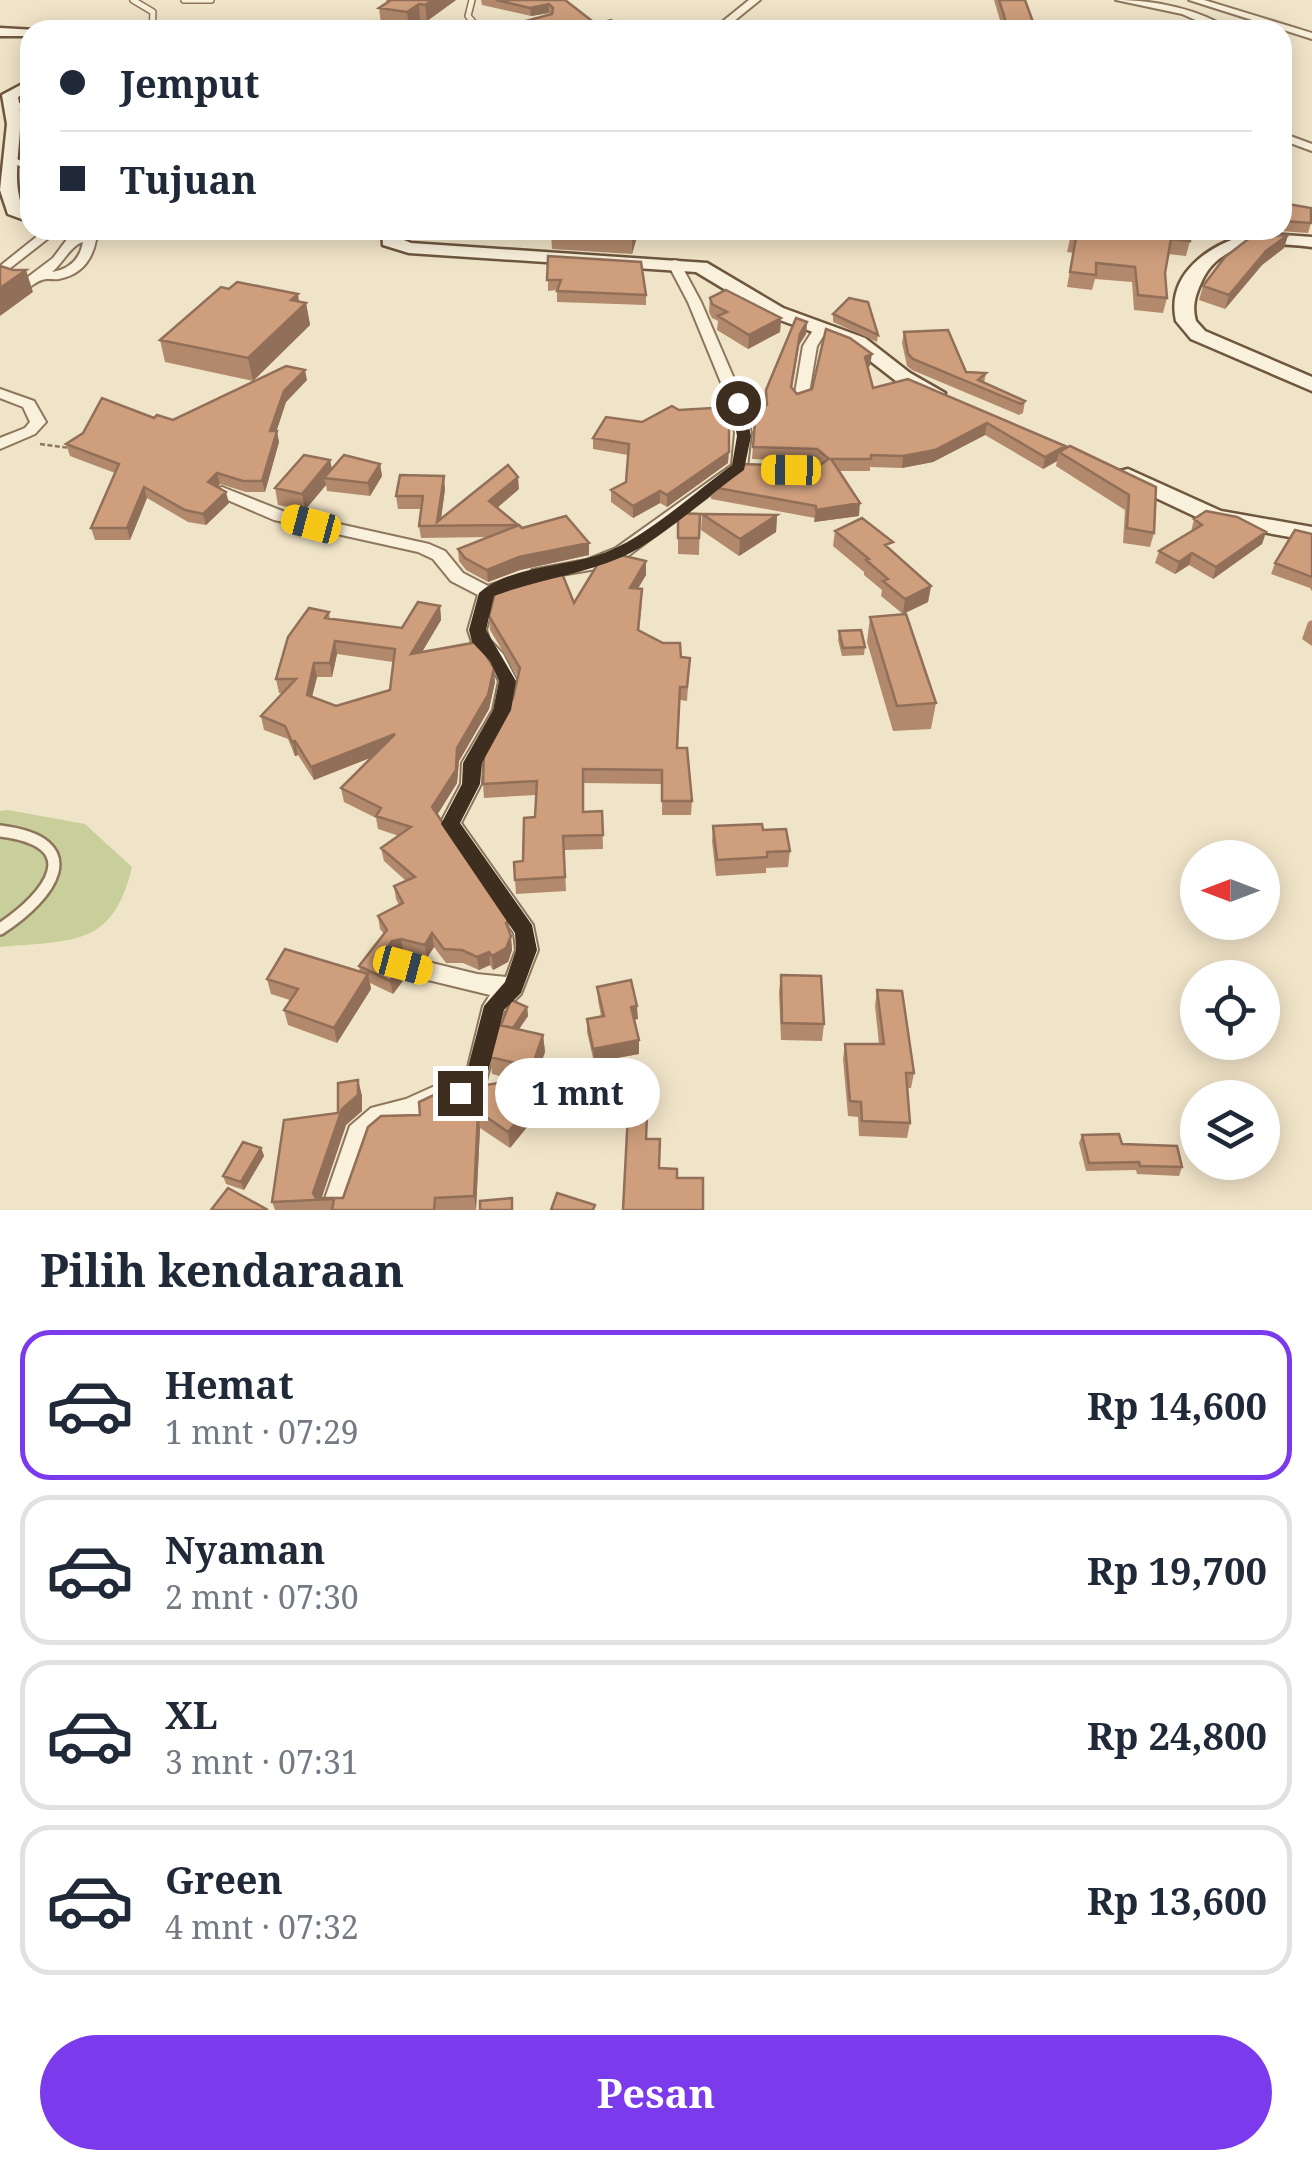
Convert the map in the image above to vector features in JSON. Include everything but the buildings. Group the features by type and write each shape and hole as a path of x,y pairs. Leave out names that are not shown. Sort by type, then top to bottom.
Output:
{"main road":[{"path":"20,109 8,157 8,196 14,210 20,212"},
{"path":"388,240 410,248 704,268 776,312 858,342 903,377 961,403"},
{"path":"1312,242 1251,240 1223,248 1199,263 1183,307 1186,324 1213,344 1312,385"},
{"path":"1117,470 1215,517 1312,534"}],"street":[{"path":"730,20 755,0"},
{"path":"1121,0 1166,7 1200,20"},
{"path":"1194,0 1260,20"},
{"path":"0,272 40,240"},
{"path":"26,286 75,240"},
{"path":"40,276 70,272 83,262 90,240"},
{"path":"64,252 83,262"},
{"path":"222,492 280,516 423,548 439,555 457,577 487,593 527,577 590,564 622,552 746,467 738,403 702,314 674,264"},
{"path":"801,399 810,346 822,327"},
{"path":"0,393 29,404 38,422 8,441"},
{"path":"334,1210 359,1134 380,1116 410,1109 436,1096 460,1093 476,1081 494,1006 513,987 527,950 525,931 450,824 471,784 472,763 502,710 508,681 496,658 481,642 478,630 487,593"},
{"path":"403,965 477,984 513,987"}],"lane":[{"path":"133,0 154,12 153,20"},
{"path":"184,0 211,0"},
{"path":"8,157 20,163"},
{"path":"0,831 24,831 42,838 52,852 51,879 42,899 0,929"}],"path":[{"path":"8,441 72,448"}],"green space":[{"path":"0,811 85,824 132,867 124,893 101,926 68,940 0,947"}],"route":[{"path":"460,1093 476,1081 494,1006 513,987 527,950 525,931 450,824 471,784 472,763 502,710 508,681 496,658 481,642 478,630 487,593 527,577 577,568 622,552 738,467 744,436 738,403"}]}
